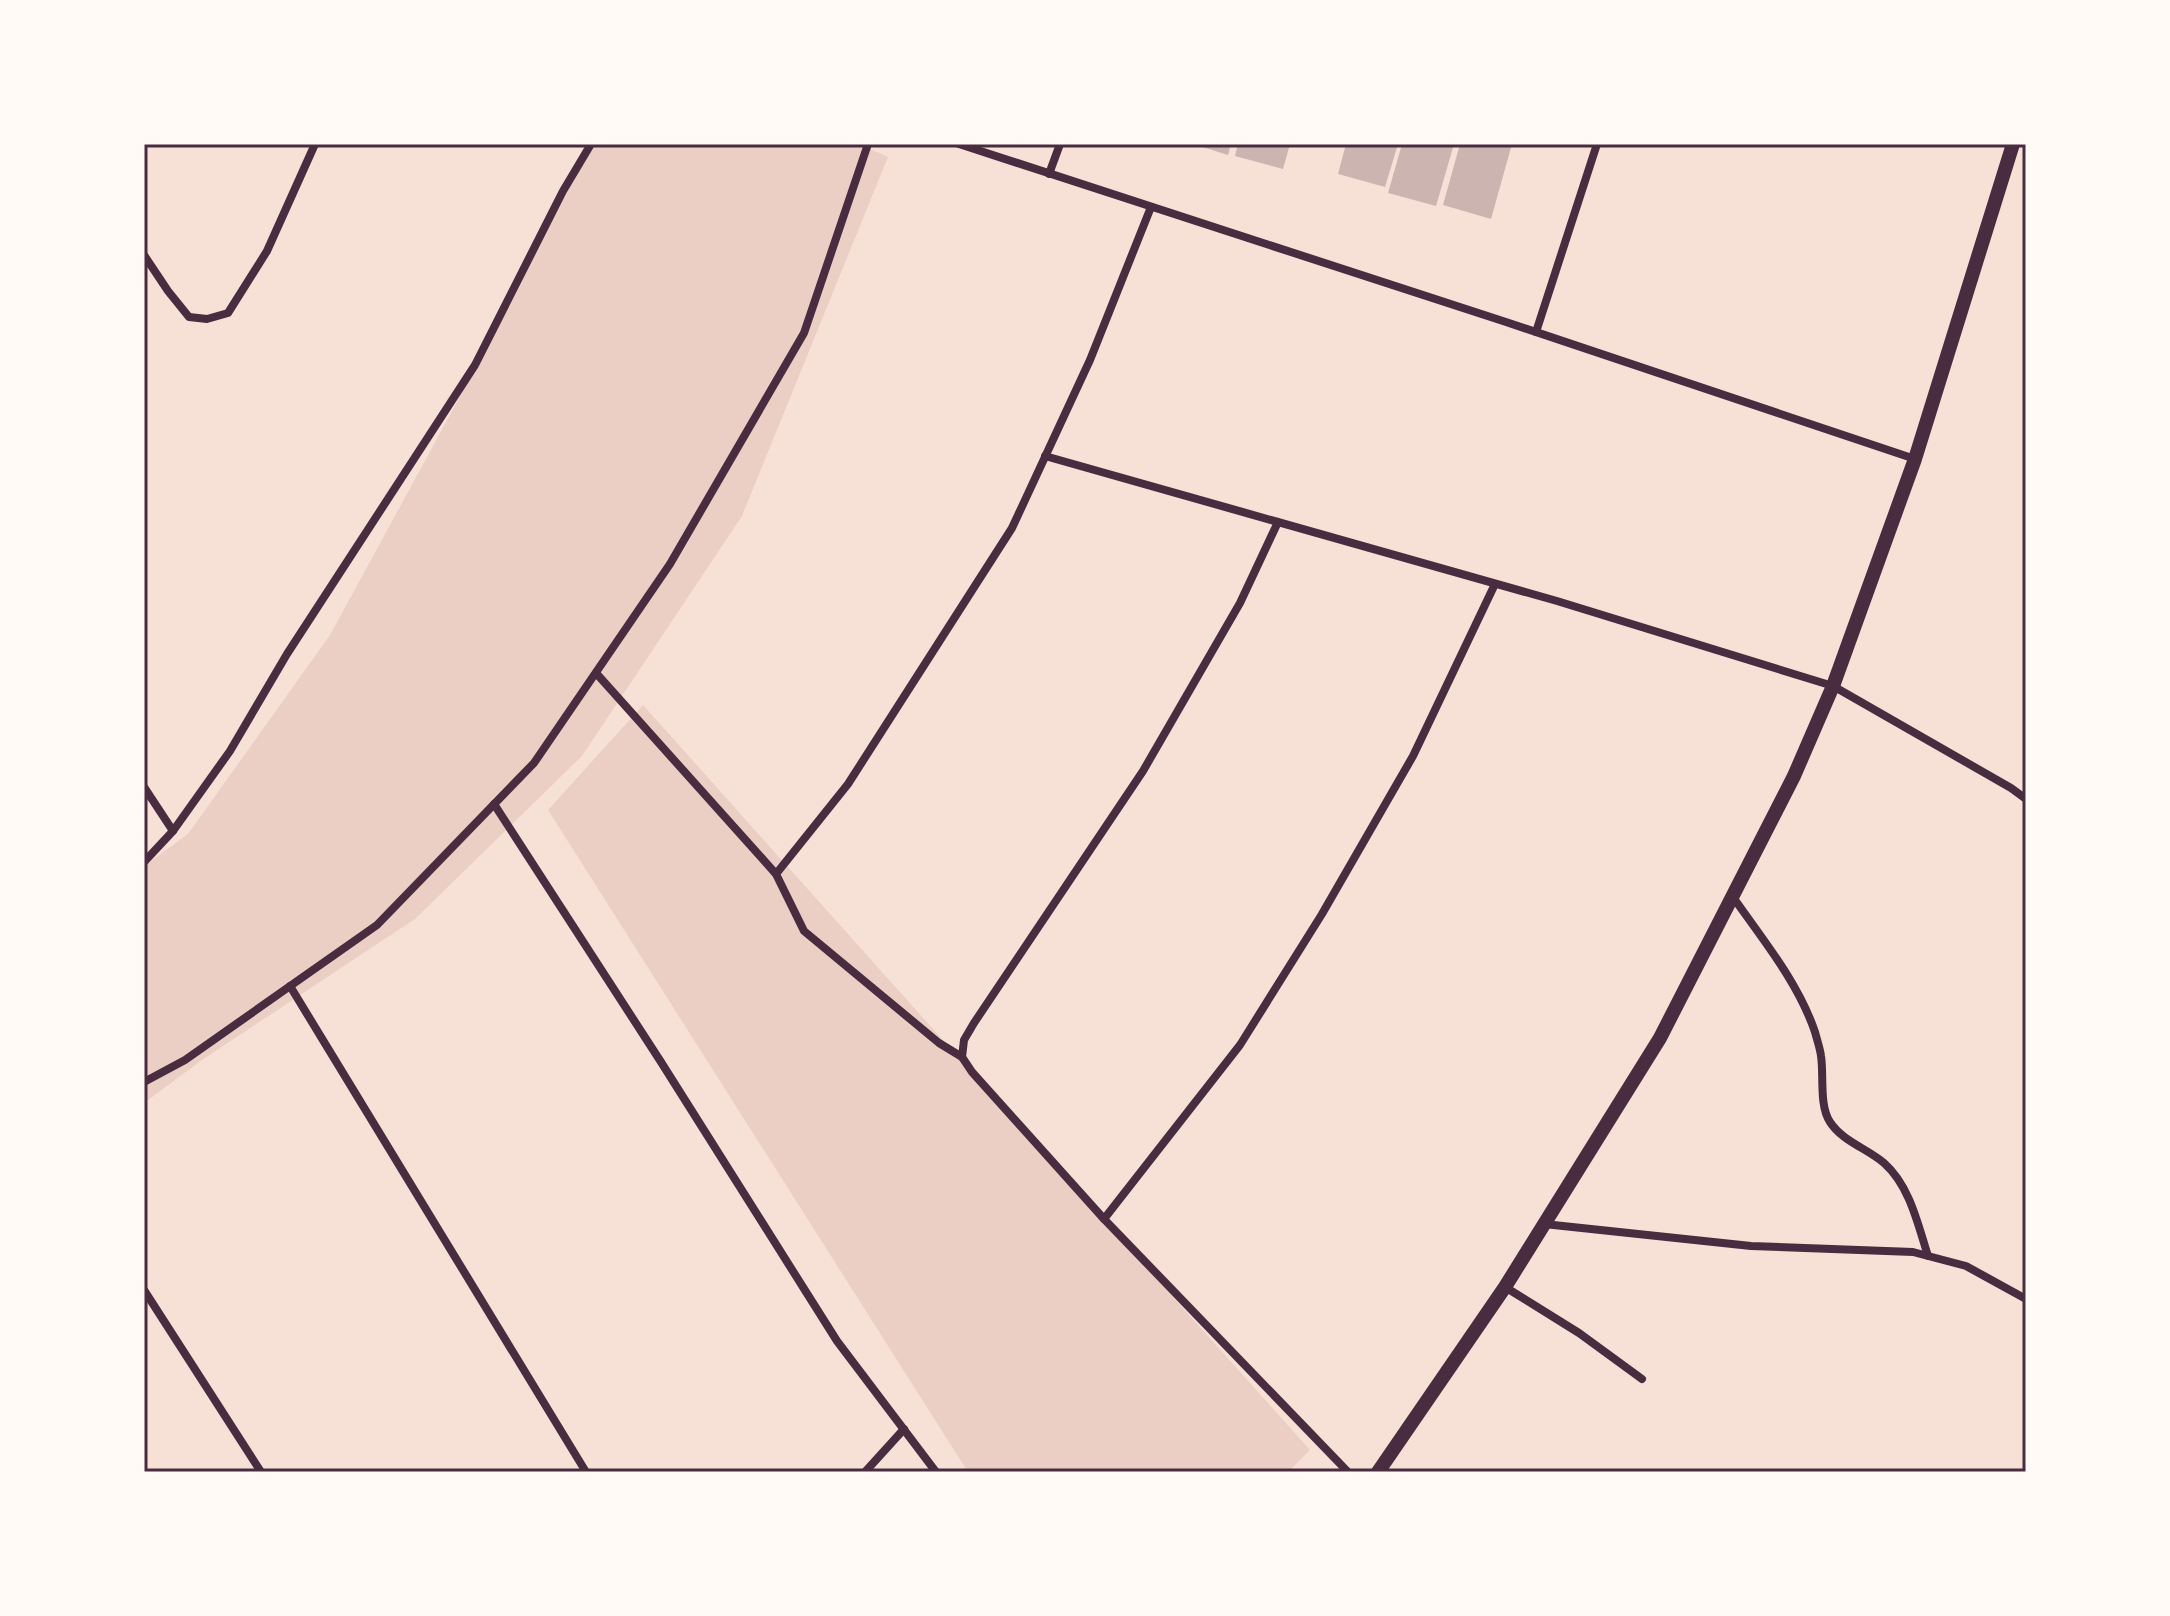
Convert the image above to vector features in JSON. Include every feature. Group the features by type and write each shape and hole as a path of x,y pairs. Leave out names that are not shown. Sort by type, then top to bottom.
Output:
{"street":[{"path":"144,255 189,317 207,319 228,313 267,251 315,144"},
{"path":"144,862 173,831 230,751 287,654 475,365 563,191 591,144"},
{"path":"144,1082 185,1060 377,925 534,763 670,564 804,333 868,144"},
{"path":"959,144 1915,459"},
{"path":"1049,174 1060,144"},
{"path":"1536,332 1597,144"},
{"path":"1378,1472 1505,1287 1660,1038 1794,776 1833,686 1915,459 2013,144"},
{"path":"776,874 848,784 1012,528 1090,360 1151,207"},
{"path":"1045,456 1495,584 1833,686 2026,799"},
{"path":"962,1057 964,1040 974,1023 1143,771 1240,603 1278,522"},
{"path":"1104,1219 1240,1045 1322,914 1413,756 1495,584"},
{"path":"596,673 776,874 804,931 939,1043 962,1057 1104,1219 1348,1472"},
{"path":"144,787 173,831"},
{"path":"494,804 837,1341 936,1472"},
{"path":"1733,897 1787,975 1814,1030 1821,1055 1825,1103 1830,1122 1886,1164 1913,1209 1928,1256"},
{"path":"290,986 586,1472"},
{"path":"1544,1224 1751,1246 1913,1252 1966,1266 2026,1299"},
{"path":"1505,1287 1579,1333 1642,1379"},
{"path":"144,1290 261,1472"},
{"path":"865,1472 904,1429"}],"shaded area":[{"path":"592,144 859,144 888,157 742,516 582,756 415,919 202,1060 144,1103 144,866 188,834 330,635 463,391"},
{"path":"643,705 1310,1450 1288,1472 968,1472 548,810"}],"building":[{"path":"1193,144 1231,144 1228,155"},
{"path":"1238,144 1290,144 1283,169 1235,156"},
{"path":"1346,144 1398,144 1385,187 1338,174"},
{"path":"1402,144 1454,144 1436,206 1388,193"},
{"path":"1460,144 1512,144 1491,219 1443,205"}]}
